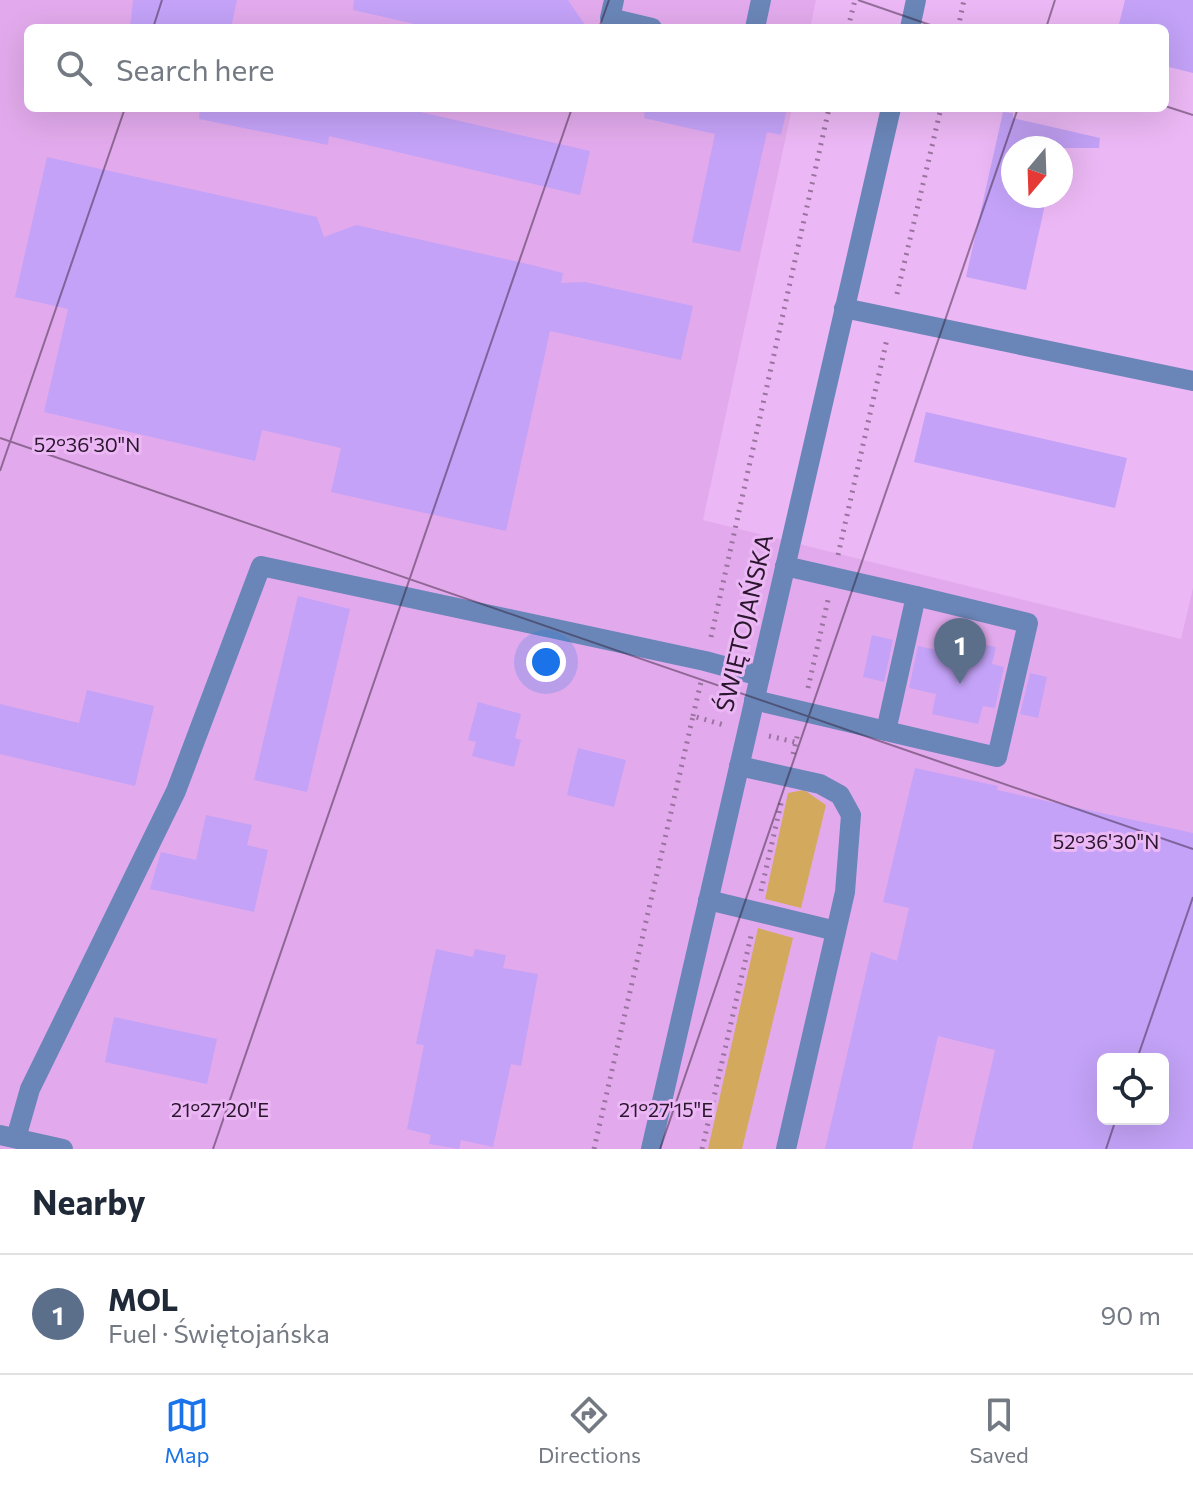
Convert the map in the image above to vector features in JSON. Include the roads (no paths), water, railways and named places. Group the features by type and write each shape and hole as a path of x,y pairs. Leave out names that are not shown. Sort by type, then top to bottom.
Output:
{"street":[{"path":"614,0 610,18 635,24"},
{"path":"756,24 761,0"},
{"path":"911,24 916,0"},
{"name":"ŚWIĘTOJAŃSKA","path":"651,1149 890,112"},
{"path":"844,308 1193,381"},
{"path":"63,1149 8,1137 176,791 261,566 705,661 760,676"},
{"path":"754,700 997,757 1028,623 785,566"},
{"path":"886,731 916,596"},
{"path":"739,766 820,784 840,795 851,815 845,892 786,1149"},
{"path":"708,900 836,931"}],"place":[{"name":"MOL","path":"960,684"}]}
